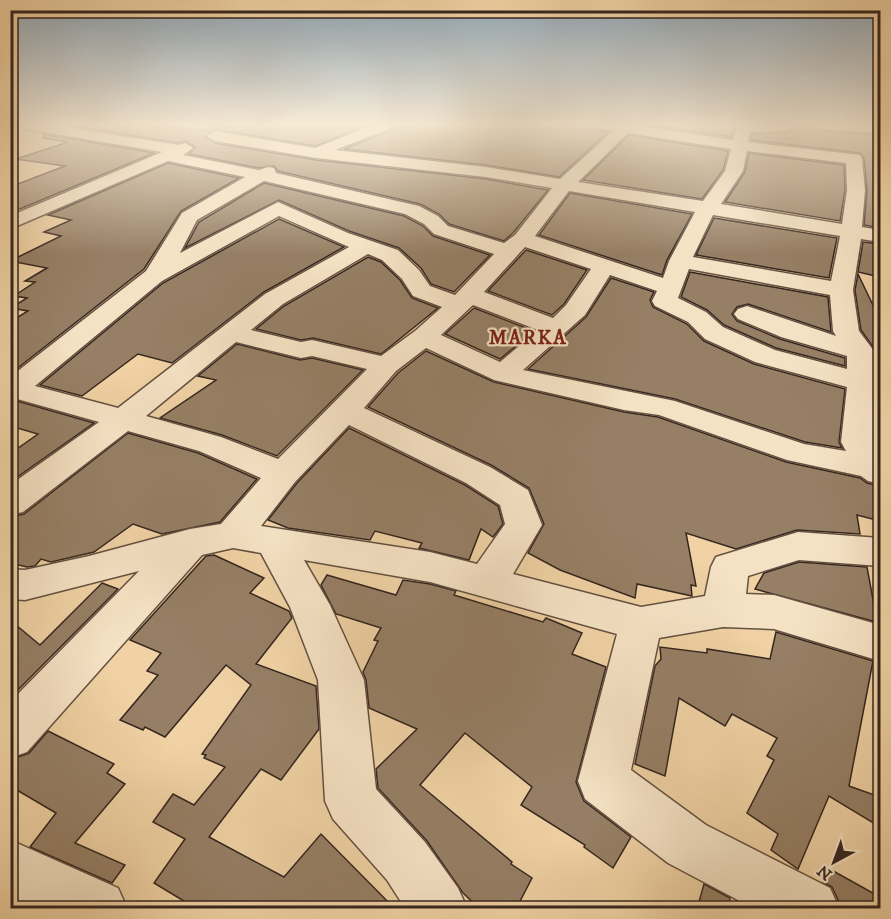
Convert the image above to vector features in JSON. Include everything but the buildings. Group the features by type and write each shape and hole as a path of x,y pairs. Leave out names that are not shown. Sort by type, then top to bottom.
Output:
{"street":[{"path":"10,223 138,168"},
{"path":"229,168 412,210 431,220 441,230 604,267 671,288"},
{"path":"154,276 179,238 189,217 208,204 280,168"},
{"path":"449,168 880,236"},
{"path":"253,538 283,474 386,365 423,337 463,300 514,245 580,168"},
{"path":"735,168 719,195 707,208 680,261 664,301 697,317 714,333 765,356 868,388"},
{"path":"859,168 849,232 848,256 841,290 862,340 868,388 857,442 876,470"},
{"path":"12,390 154,276 278,208 390,255 411,275 421,291 463,300 557,328"},
{"path":"10,503 122,420 274,299 367,246"},
{"path":"680,261 841,290"},
{"path":"504,374 516,359 557,328 576,310 604,267"},
{"path":"747,314 790,332 862,340"},
{"path":"232,334 386,365"},
{"path":"423,337 504,374 624,401 664,407 799,453 876,470"},
{"path":"12,390 210,444 283,474"},
{"path":"345,411 478,475 516,500 524,525 486,583"},
{"path":"253,538 310,605 341,680 351,801 406,861 438,909"},
{"path":"10,584 25,585 89,571 190,543 253,538 430,567 641,624 723,610 774,612 880,644"},
{"path":"10,736 190,543"},
{"path":"723,610 730,567 798,546 880,552"},
{"path":"641,624 603,781 687,844 810,909"},
{"path":"10,868 98,909"}],"district":[{"name":"MARKA","path":"528,337"}]}
